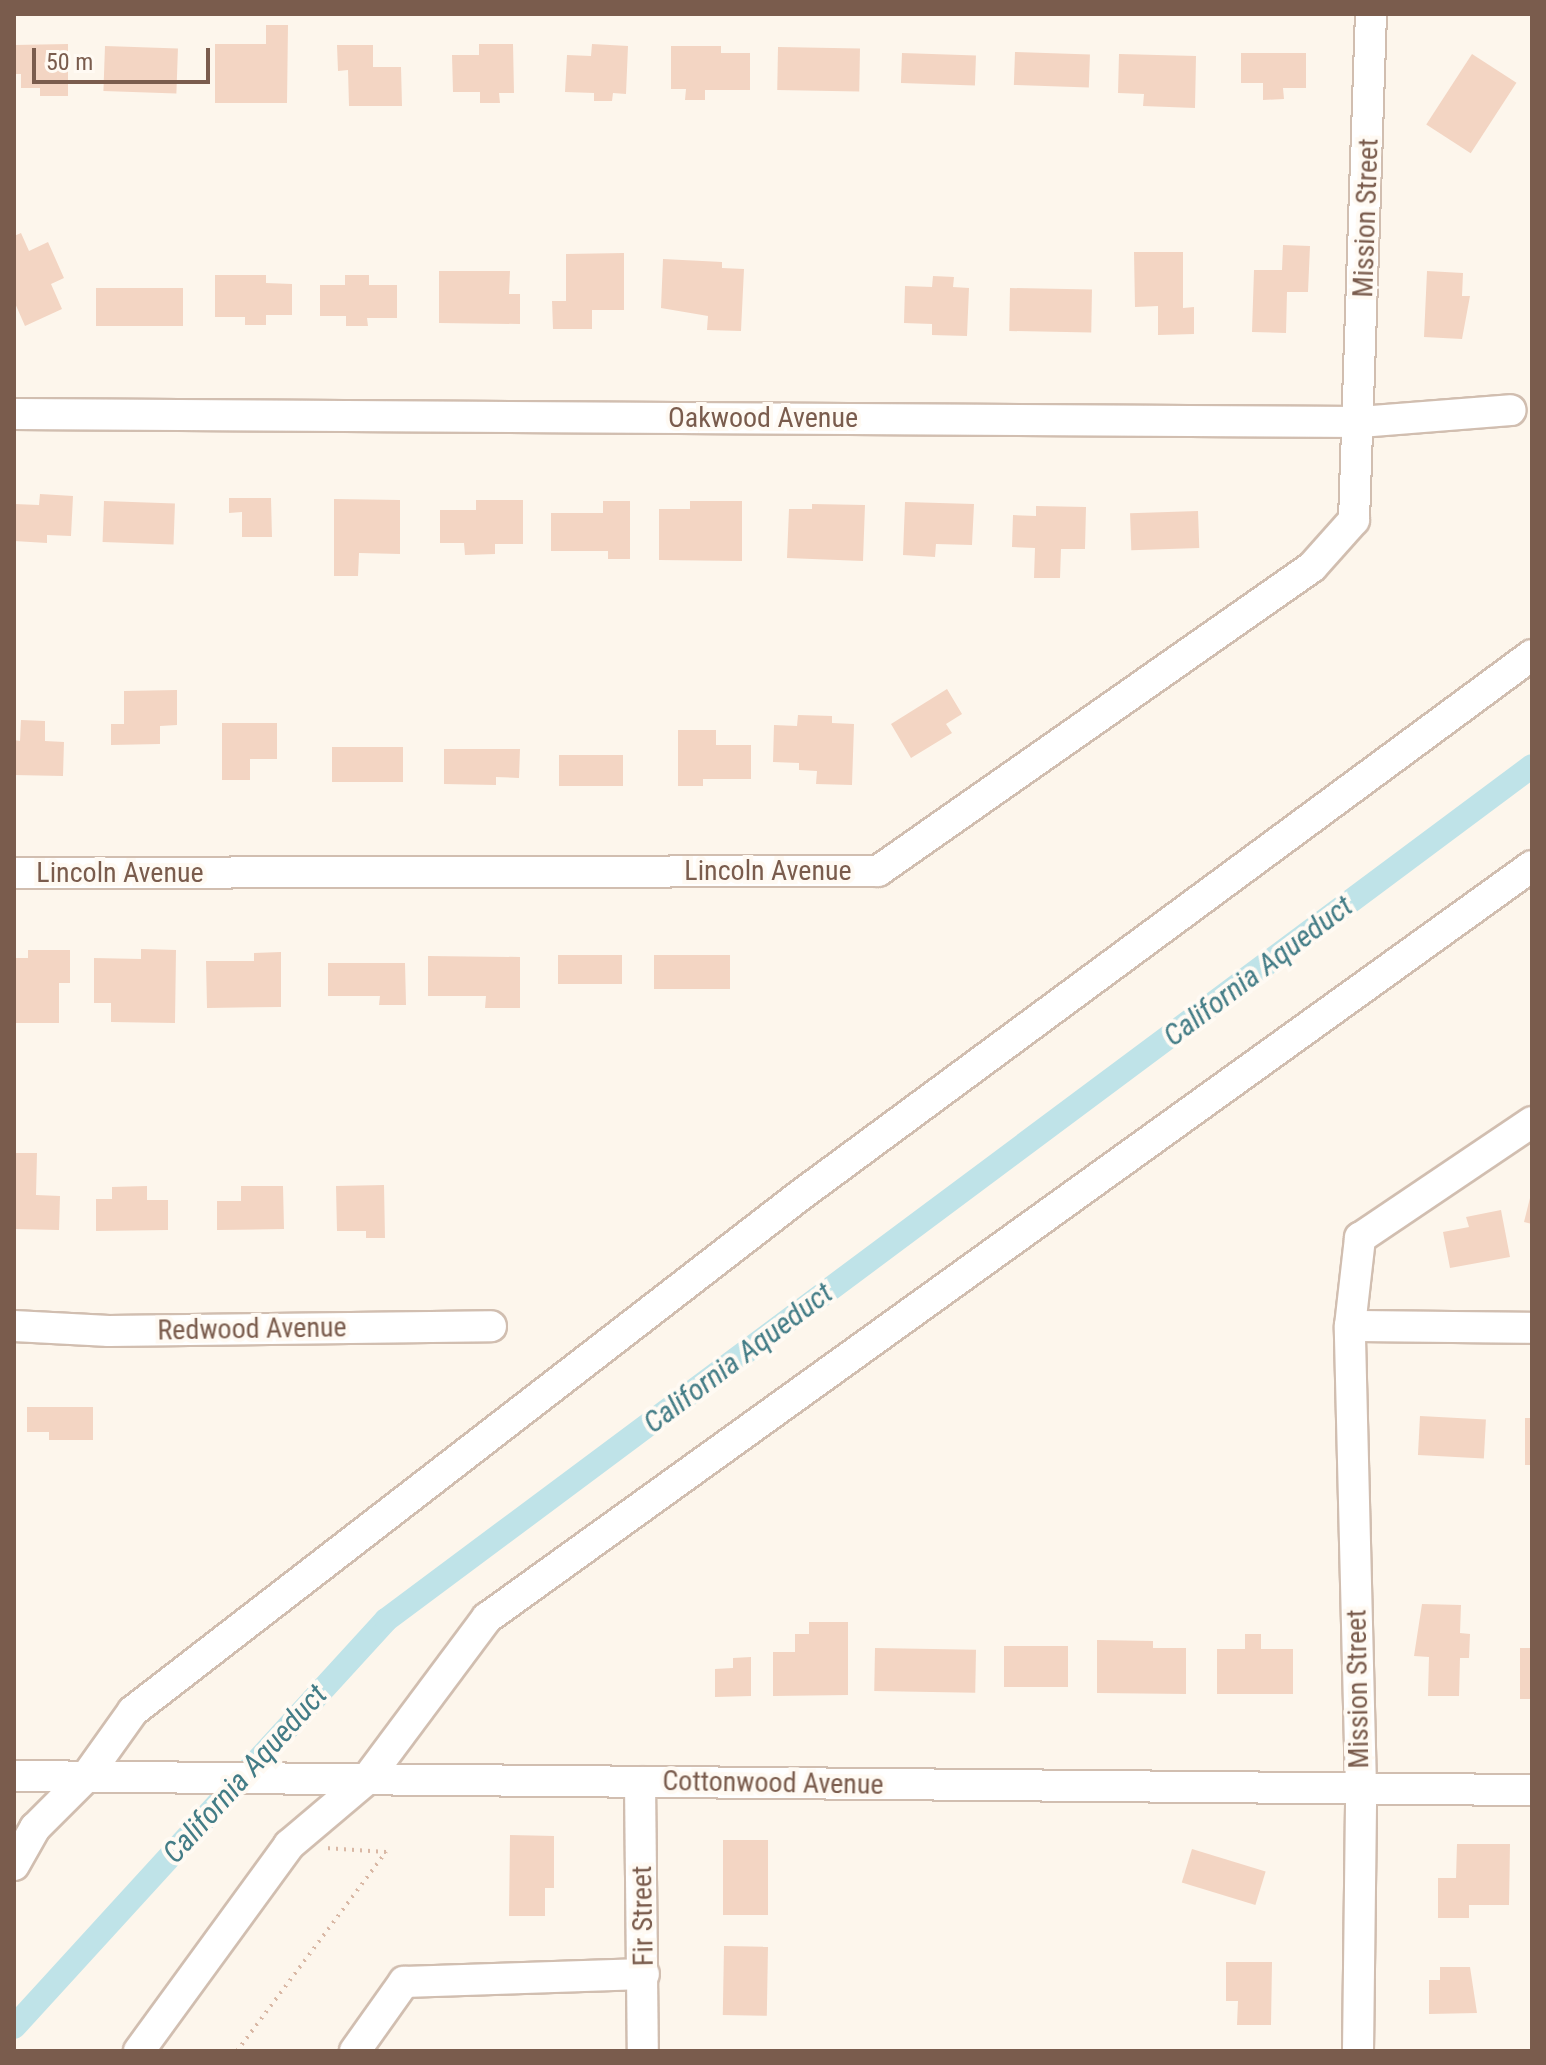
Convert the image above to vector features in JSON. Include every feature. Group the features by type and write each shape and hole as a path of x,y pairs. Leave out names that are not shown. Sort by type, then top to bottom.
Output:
{"street":[{"name":"Mission Street","path":"1360,422 1371,14"},
{"name":"Oakwood Avenue","path":"14,414 1360,422 1511,410"},
{"name":"Lincoln Avenue","path":"14,873 878,871 1312,567 1354,520 1360,422"},
{"path":"14,1865 35,1828 86,1777 133,1711 802,1194 1532,655"},
{"path":"139,2051 289,1845 367,1779 487,1618 1532,866"},
{"name":"Mission Street","path":"1358,2051 1361,1788 1350,1326 1360,1238 1532,1122"},
{"name":"Redwood Avenue","path":"14,1326 109,1331 491,1326"},
{"path":"1350,1326 1532,1328"},
{"name":"Cottonwood Avenue","path":"14,1776 1532,1790"},
{"name":"Fir Street","path":"640,1782 643,2051"},
{"path":"355,2051 404,1982 644,1974"}],"path":[{"path":"237,2051 386,1852 324,1848 313,1855"}],"building":[{"path":"266,25 288,25 287,103 215,103 215,44 266,44"},
{"path":"68,44 68,96 40,96 40,88 21,88 21,74 14,74 14,45"},
{"path":"479,44 513,44 514,93 499,93 500,103 480,103 480,92 453,92 452,55 479,55"},
{"path":"592,44 628,46 626,94 613,93 612,101 594,101 594,93 565,92 567,55 591,56"},
{"path":"337,45 373,45 373,67 401,67 402,106 349,106 348,70 338,71"},
{"path":"105,46 178,49 176,94 103,91"},
{"path":"671,46 721,46 721,53 750,53 750,90 705,90 705,100 685,100 686,89 671,89"},
{"path":"778,47 860,48 859,91 777,90"},
{"path":"1015,52 1090,55 1089,88 1014,85"},
{"path":"902,53 976,56 975,86 901,83"},
{"path":"1241,53 1306,53 1306,88 1283,88 1284,99 1263,100 1263,83 1241,83"},
{"path":"1119,54 1196,56 1195,108 1143,106 1144,94 1118,93"},
{"path":"1472,54 1516,83 1471,153 1426,124"},
{"path":"21,233 29,251 48,242 64,278 51,284 62,309 25,326 14,301 14,236"},
{"path":"1283,245 1310,246 1308,292 1287,292 1286,333 1252,332 1254,270 1282,270"},
{"path":"1134,252 1183,252 1183,308 1194,307 1194,334 1158,335 1158,306 1135,307"},
{"path":"624,253 624,310 592,310 592,329 553,329 552,301 566,301 566,254"},
{"path":"663,259 722,262 722,268 744,269 741,331 707,330 708,316 661,308"},
{"path":"439,271 510,271 509,294 520,294 520,324 439,323"},
{"path":"1427,271 1463,273 1462,296 1470,296 1462,339 1424,337"},
{"path":"215,275 266,275 266,283 292,284 292,315 266,315 266,325 245,325 245,317 215,317"},
{"path":"345,275 369,275 369,285 397,285 397,318 367,318 368,326 346,326 346,316 320,316 320,285 345,285"},
{"path":"933,276 954,277 953,287 969,288 967,336 932,335 932,324 904,323 905,286 932,287"},
{"path":"96,288 183,288 183,326 96,326"},
{"path":"1010,288 1092,289 1091,332 1009,331"},
{"path":"40,494 73,496 71,536 47,535 47,543 14,541 14,504 39,505"},
{"path":"229,498 271,498 272,537 242,537 242,512 229,513"},
{"path":"334,499 400,500 400,554 359,553 358,576 334,576"},
{"path":"476,500 523,500 523,544 495,544 495,554 465,555 464,543 440,543 440,510 476,510"},
{"path":"104,501 175,503 174,544 103,542"},
{"path":"603,501 630,501 630,559 608,559 608,551 551,551 551,513 603,513"},
{"path":"690,501 742,501 742,561 659,560 659,509 690,509"},
{"path":"905,502 974,504 972,545 936,544 935,557 903,555"},
{"path":"812,504 865,505 863,561 787,558 789,509 812,509"},
{"path":"1036,506 1086,507 1085,549 1061,549 1060,578 1034,578 1035,548 1012,547 1013,515 1036,516"},
{"path":"1198,511 1199,548 1131,550 1130,513"},
{"path":"947,689 962,714 946,724 952,733 911,758 891,724"},
{"path":"177,690 177,725 160,726 160,744 111,745 111,724 124,724 124,691"},
{"path":"798,715 832,716 832,723 854,724 852,785 816,784 817,771 799,770 799,763 773,762 774,725 797,726"},
{"path":"21,720 45,721 45,741 64,742 63,776 14,775 14,740 20,741"},
{"path":"222,723 277,723 277,759 250,759 250,780 222,780"},
{"path":"678,730 716,730 716,745 751,745 751,779 703,779 703,786 678,786"},
{"path":"332,747 403,747 403,782 332,782"},
{"path":"444,749 520,749 519,778 496,777 496,785 444,784"},
{"path":"559,755 623,755 623,786 559,786"},
{"path":"141,949 176,950 175,1023 111,1022 111,1003 94,1003 94,958 141,959"},
{"path":"28,950 70,950 70,983 59,983 59,1023 14,1023 14,958 28,958"},
{"path":"281,952 281,1007 207,1008 206,961 254,961 254,953"},
{"path":"558,955 622,955 622,984 558,984"},
{"path":"654,955 730,955 730,989 654,989"},
{"path":"428,956 520,957 520,1008 485,1008 486,996 428,996"},
{"path":"328,963 405,963 406,1005 379,1005 380,996 328,996"},
{"path":"14,1153 37,1153 36,1195 60,1196 59,1230 14,1229"},
{"path":"384,1185 385,1238 366,1238 366,1231 337,1231 336,1186"},
{"path":"147,1186 147,1200 168,1200 168,1230 96,1231 96,1199 112,1199 112,1187"},
{"path":"241,1186 283,1186 284,1229 217,1230 217,1201 241,1201"},
{"path":"1532,1194 1532,1224 1524,1222"},
{"path":"1501,1210 1510,1257 1450,1268 1443,1232 1469,1227 1466,1217"},
{"path":"27,1407 93,1407 93,1440 49,1440 49,1432 27,1432"},
{"path":"1420,1416 1486,1419 1484,1458 1418,1455"},
{"path":"1525,1418 1532,1418 1532,1465 1525,1465"},
{"path":"1422,1604 1461,1605 1460,1633 1470,1634 1469,1658 1460,1658 1459,1696 1428,1696 1429,1657 1414,1656"},
{"path":"809,1622 848,1622 848,1695 773,1696 773,1652 795,1652 795,1634 809,1634"},
{"path":"1245,1634 1261,1634 1261,1649 1293,1649 1293,1694 1217,1694 1217,1649 1245,1649"},
{"path":"1097,1640 1153,1641 1153,1648 1186,1648 1186,1694 1097,1693"},
{"path":"1004,1646 1068,1646 1068,1687 1004,1687"},
{"path":"875,1648 976,1650 975,1693 874,1691"},
{"path":"1520,1648 1532,1648 1532,1699 1520,1699"},
{"path":"751,1657 751,1696 715,1697 715,1669 733,1668 733,1658"},
{"path":"510,1835 554,1836 554,1888 545,1888 545,1916 509,1916"},
{"path":"723,1840 768,1840 768,1915 723,1915"},
{"path":"1457,1844 1510,1844 1509,1905 1469,1905 1469,1918 1438,1918 1438,1878 1456,1878"},
{"path":"1192,1849 1266,1872 1255,1905 1182,1882"},
{"path":"724,1946 768,1947 767,2016 723,2015"},
{"path":"1226,1962 1272,1962 1271,2025 1237,2025 1238,2001 1226,2001"},
{"path":"1440,1967 1470,1967 1477,2013 1429,2014 1429,1980 1440,1980"}],"waterway":[{"name":"California Aqueduct","path":"14,2027 386,1620 1532,766"}]}
